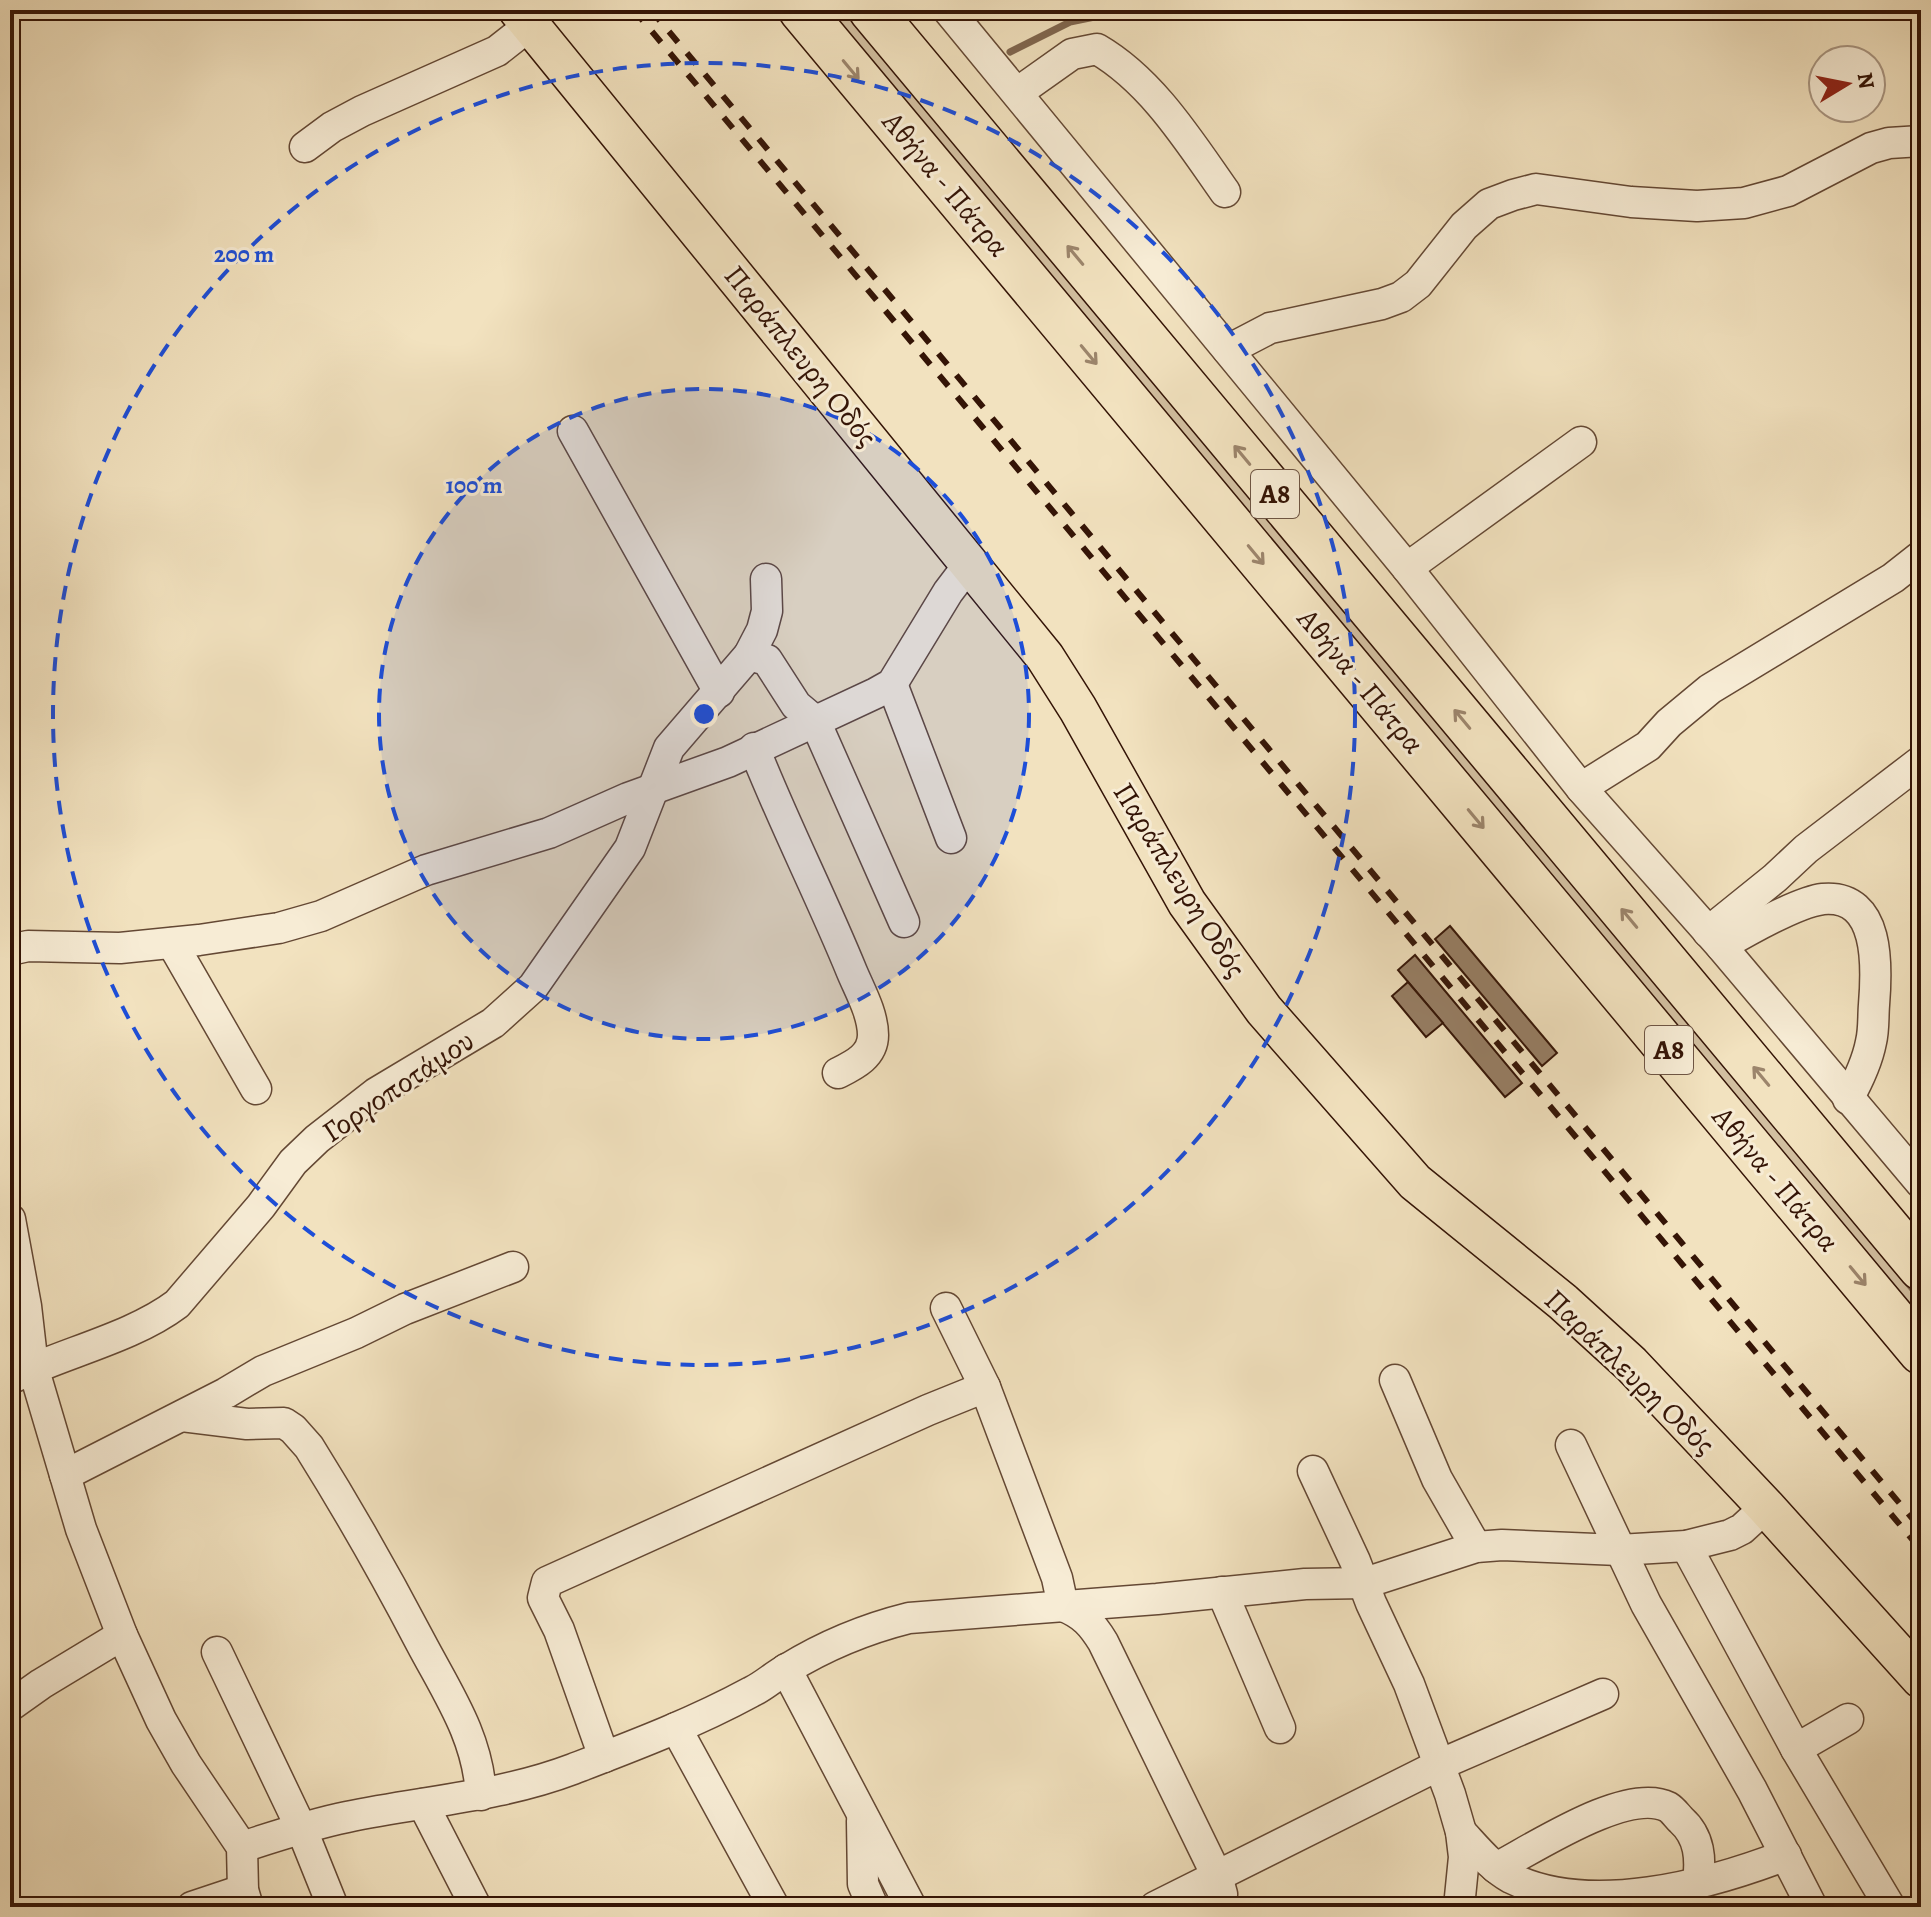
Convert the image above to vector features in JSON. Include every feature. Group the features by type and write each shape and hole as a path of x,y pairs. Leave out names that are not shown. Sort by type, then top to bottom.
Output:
{"highway":[{"name":"Αθήνα - Πάτρα","path":"801,10 1921,1352"},
{"name":"Αθήνα - Πάτρα","path":"871,10 1921,1268"}],"main road":[{"name":"Παράπλευρη Οδός","path":"524,18 1045,657 1078,709 1187,903 1264,1010 1415,1182 1563,1302 1620,1353 1766,1507 1921,1679"}],"street":[{"path":"948,10 1407,568 1581,788 1715,939 1921,1183"},
{"path":"305,147 332,127 362,111 497,51 524,18"},
{"path":"1017,93 1072,54 1097,49 1111,57 1148,91 1178,126 1225,192"},
{"path":"1228,350 1270,328 1382,304 1401,297 1418,284 1464,226 1489,204 1513,195 1536,189 1631,202 1697,206 1744,203 1788,191 1871,148 1889,143 1921,141"},
{"path":"573,431 719,692"},
{"path":"1407,568 1581,442"},
{"path":"1581,788 1648,746 1669,723 1710,689 1893,578 1921,556"},
{"path":"10,950 28,946 120,948 279,928 321,916 426,870 549,833 728,762 892,684 948,592 970,563"},
{"name":"Γοργοποτάμου","path":"22,1373 165,1314 195,1286 293,1162 317,1139 376,1093 493,1023 533,987 623,858 669,748 749,655 762,630 767,611 766,579"},
{"path":"749,655 767,660 796,705 815,721 904,922"},
{"path":"892,684 951,838"},
{"path":"754,748 840,942 871,1021 871,1048 856,1064 838,1073"},
{"path":"1715,939 1806,849 1921,761"},
{"path":"1715,939 1822,899 1844,901 1857,912 1875,944 1877,973 1872,1040 1864,1069 1848,1099"},
{"path":"172,943 256,1089"},
{"path":"10,1219 26,1306 22,1373 65,1475 81,1529 122,1635 161,1720 186,1764 242,1847 246,1898 192,1907"},
{"path":"65,1475 294,1357 513,1267"},
{"path":"946,1308 985,1387 1057,1578 1063,1606"},
{"path":"1395,1380 1437,1479 1476,1547"},
{"path":"604,1757 559,1630 543,1598 547,1582 985,1387"},
{"path":"182,1416 247,1424 284,1423 309,1447 401,1605 463,1722 474,1746 481,1795"},
{"path":"1571,1445 1646,1604 1812,1907"},
{"path":"1313,1471 1409,1684 1439,1765 1461,1832 1464,1857 1459,1907"},
{"path":"242,1847 345,1817 522,1786 676,1728 754,1691 786,1669 846,1637 909,1618 1305,1584 1365,1583 1476,1547 1619,1550 1686,1546 1730,1535 1750,1523 1766,1507"},
{"path":"1686,1546 1796,1749 1890,1907"},
{"path":"1222,1592 1280,1728"},
{"path":"1063,1606 1080,1613 1091,1623 1103,1642 1217,1876 1222,1894 1211,1907"},
{"path":"10,1706 122,1635"},
{"path":"217,1652 302,1830 333,1907"},
{"path":"786,1669 911,1907"},
{"path":"1155,1907 1439,1765 1603,1694"},
{"path":"1796,1749 1848,1719"},
{"path":"676,1728 774,1907"},
{"path":"1496,1868 1585,1820 1624,1807 1654,1803 1669,1808 1692,1834 1701,1861 1698,1883"},
{"path":"423,1804 476,1907"},
{"path":"862,1815 863,1884 873,1907"},
{"path":"1461,1832 1496,1868 1534,1889 1575,1895 1644,1895 1698,1883 1786,1855"},
{"path":"1527,1907 1575,1895"}],"shaded area":[{"path":"829,10 844,10 1797,1151 1921,1303 1921,1321"}],"building":[{"path":"1450,926 1557,1053 1542,1066 1435,939"},
{"path":"1415,955 1522,1083 1505,1097 1398,970"},
{"path":"1408,982 1443,1023 1426,1037 1392,996"}],"waterway":[{"path":"1010,52 1070,22 1129,10"}],"railway":[{"path":"634,10 1921,1550"},
{"path":"651,10 1921,1529"}]}
